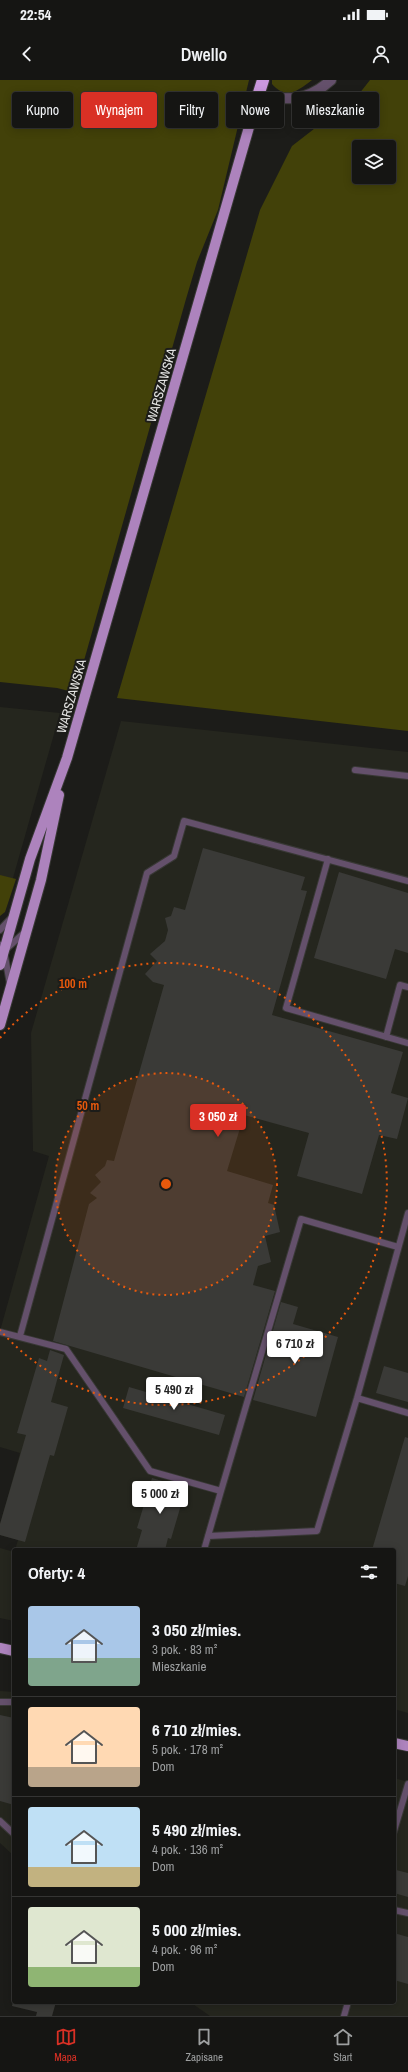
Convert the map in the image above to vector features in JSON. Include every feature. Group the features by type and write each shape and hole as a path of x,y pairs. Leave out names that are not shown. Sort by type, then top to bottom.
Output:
{"highway":[{"path":"259,92 263,80"}],"main road":[{"name":"WARSZAWSKA","path":"0,1025 41,880 67,758 249,128"},
{"name":"WARSZAWSKA","path":"0,965 1,950 14,915 30,858 67,758"},
{"path":"0,1648 12,1651"},
{"path":"396,1743 408,1746"}],"street":[{"path":"284,100 298,99 308,95 332,80"}],"lane":[{"path":"355,770 408,776"},
{"path":"20,1336 147,873 174,856 184,821 408,881"},
{"path":"328,859 286,1008 408,1043"},
{"path":"0,930 14,915"},
{"path":"11,988 1,950 27,930"},
{"path":"386,1036 400,985 408,987"},
{"path":"208,1536 317,1531 357,1398 408,1213"},
{"path":"205,1548 220,1491 301,1219 398,1247"},
{"path":"0,1332 66,1348 150,1471 220,1491"},
{"path":"357,1398 408,1413"},
{"path":"0,1702 12,1702"},
{"path":"396,1824 408,1784"},
{"path":"0,1821 12,1832"},
{"path":"396,1910 408,1913"},
{"path":"344,2016 347,2004"}],"shaded area":[{"path":"0,80 249,80 246,92 226,92 226,128 238,128 218,210 197,262 186,299 76,689 69,691 57,688 0,682"},
{"path":"272,80 312,80 302,88 287,93 277,89 272,84"},
{"path":"370,80 408,80 408,731 117,698 260,210 292,146 315,128 379,128 379,92 361,92"},
{"path":"0,707 60,713 13,878 0,893"},
{"path":"121,721 408,752 408,1713 396,1710 396,1548 16,1548 18,1540 0,1535 0,1524 20,1453 0,1447 0,1331 49,1156 33,1151 31,1033"},
{"path":"0,875 16,879 5,912 0,916"},
{"path":"0,1548 12,1551 12,1621 0,1618"},
{"path":"0,1691 12,1692 12,1854 0,1843"},
{"path":"396,1779 408,1782 408,2016 210,2016 193,2004 396,2004"}],"building":[{"path":"203,848 305,877 301,890 307,891 272,1015 403,1052 391,1093 408,1098 397,1139 379,1135 362,1194 297,1176 309,1133 244,1115 227,1171 273,1185 268,1203 274,1205 280,1232 265,1236 271,1262 258,1266 253,1285 275,1291 244,1397 53,1341 89,1204 97,1198 90,1193 101,1182 95,1175 105,1166 107,1160 114,1161 164,985 153,982 145,974 157,961 150,954 165,941 168,930 165,918 171,916 174,907 185,910"},
{"path":"339,872 408,893 408,953 395,949 386,979 314,958"},
{"path":"281,1302 298,1307 293,1324 338,1337 316,1417 253,1400"},
{"path":"50,1350 64,1355 51,1402 68,1407 54,1456 50,1455 25,1542 0,1535 0,1524 26,1435 17,1433 39,1358 47,1361"},
{"path":"384,1366 408,1373 408,1402 376,1393"},
{"path":"129,1387 225,1415 219,1435 123,1408"},
{"path":"405,1437 408,1438 408,1576 405,1586 396,1584 396,1548 373,1548"},
{"path":"152,1478 186,1488 171,1539 168,1538 166,1548 137,1548 142,1530 137,1528"},
{"path":"0,1715 12,1718 12,1804 0,1801"},
{"path":"396,1870 408,1873 408,1897 396,1894"},
{"path":"396,1934 408,1937 408,1984 396,1981"},
{"path":"12,2004 55,2004 52,2016 36,2016 37,2012 12,2006"}]}
